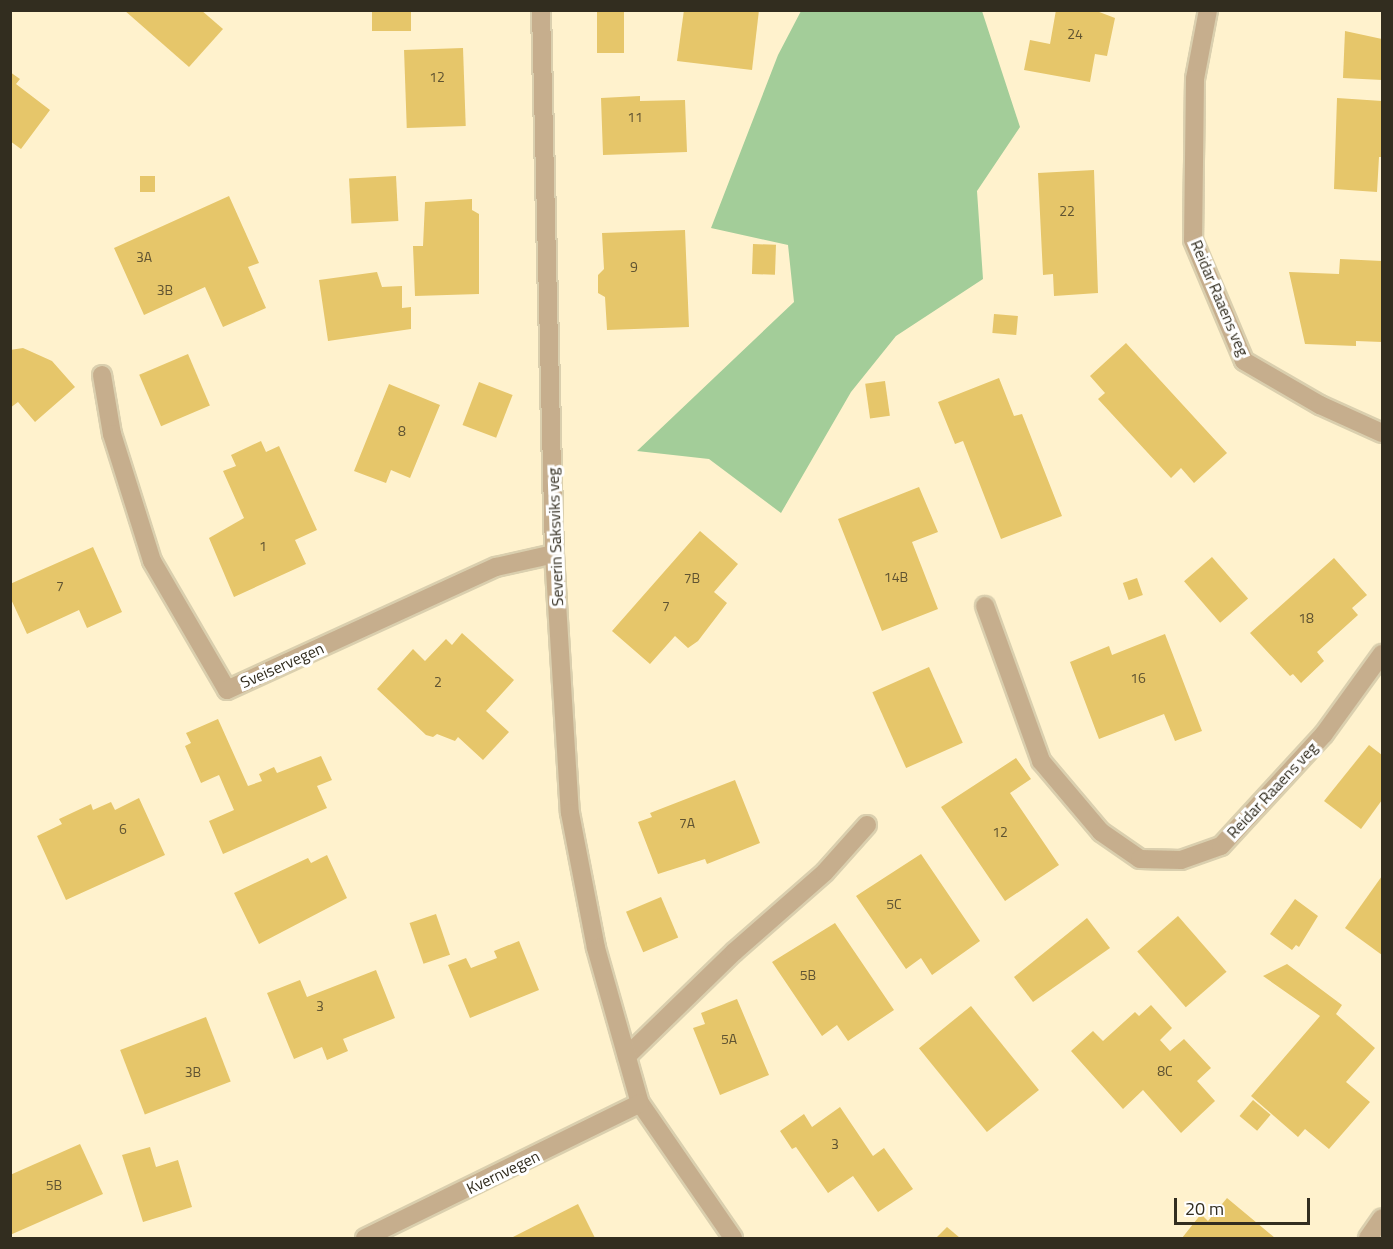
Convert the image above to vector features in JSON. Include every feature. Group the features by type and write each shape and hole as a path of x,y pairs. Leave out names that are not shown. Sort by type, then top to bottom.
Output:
{"street":[{"name":"Severin Saksviks veg","path":"541,10 554,554 570,813 596,948 640,1103 733,1239"},
{"name":"Reidar Raaens veg","path":"1208,10 1195,79 1193,240 1244,361 1320,405 1383,433"},
{"name":"Sveiservegen","path":"102,375 112,434 152,561 227,690 496,567 554,554"},
{"name":"Reidar Raaens veg","path":"985,606 1041,761 1101,832 1140,859 1181,860 1221,846 1324,734 1383,654"},
{"path":"627,1056 734,952 825,872 867,825"},
{"name":"Kvernvegen","path":"365,1239 640,1103"},
{"path":"1368,1239 1383,1218"}],"green space":[{"path":"801,11 982,11 1020,127 977,191 983,279 896,336 851,392 781,513 709,459 637,451 794,302 788,245 711,228 778,55"}],"building":[{"path":"124,10 201,10 223,29 189,67"},
{"path":"372,10 411,10 411,31 372,31"},
{"path":"597,10 624,10 624,53 597,53"},
{"path":"684,10 759,10 752,70 677,61"},
{"path":"1056,10 1094,10 1115,18 1107,56 1095,54 1090,82 1024,70 1030,40 1050,44"},
{"path":"1345,31 1382,39 1382,80 1343,78"},
{"path":"463,48 466,126 407,128 404,50"},
{"path":"10,72 20,79 16,84 50,110 21,149 10,141"},
{"path":"640,96 640,101 685,100 687,152 603,155 601,98"},
{"path":"1337,98 1382,101 1382,157 1379,157 1377,192 1334,189"},
{"path":"1094,170 1098,293 1054,296 1053,274 1043,275 1038,173"},
{"path":"140,176 155,176 155,192 140,192"},
{"path":"396,176 398,221 351,223 349,178"},
{"path":"229,196 259,263 248,267 266,308 223,327 205,287 144,315 114,248"},
{"path":"472,199 472,210 479,214 479,294 415,296 413,246 423,246 425,202"},
{"path":"685,230 689,327 607,330 605,297 598,293 598,275 604,269 602,233"},
{"path":"753,244 776,245 775,275 752,274"},
{"path":"1340,259 1382,261 1382,342 1356,341 1356,346 1305,344 1289,272 1339,274"},
{"path":"377,272 382,287 402,286 402,308 411,307 411,329 328,341 319,280"},
{"path":"994,314 1018,316 1016,335 992,333"},
{"path":"1126,343 1227,453 1194,483 1181,468 1171,478 1098,399 1105,393 1090,376"},
{"path":"23,348 52,361 75,387 35,422 18,402 10,408 10,350"},
{"path":"188,354 210,406 161,426 139,375"},
{"path":"999,378 1014,416 1022,414 1062,516 1001,539 963,441 955,444 938,402"},
{"path":"885,381 890,416 870,418 865,384"},
{"path":"479,382 513,395 496,438 463,425"},
{"path":"389,384 440,405 410,478 391,470 386,483 354,471"},
{"path":"261,441 266,452 279,446 317,530 295,540 306,564 234,597 209,538 244,518 223,471 236,466 231,455"},
{"path":"919,487 938,532 912,542 938,609 882,631 838,519"},
{"path":"700,531 738,564 714,592 727,603 698,641 688,648 675,636 650,664 612,631"},
{"path":"93,547 122,612 87,628 79,610 27,634 10,597 10,584"},
{"path":"1212,557 1248,599 1220,623 1184,581"},
{"path":"1334,558 1367,595 1352,608 1358,615 1317,652 1324,661 1301,683 1293,674 1290,676 1250,633"},
{"path":"1137,578 1143,595 1129,600 1123,583"},
{"path":"462,633 514,680 486,711 509,732 483,760 458,737 455,741 437,734 433,737 426,735 377,689 413,649 425,661 446,639 452,645"},
{"path":"1165,634 1202,731 1175,741 1164,714 1099,739 1070,662 1109,646 1112,655"},
{"path":"929,667 963,743 906,768 872,692"},
{"path":"218,719 248,786 262,781 259,774 274,767 277,773 321,756 332,780 317,786 327,808 223,854 209,821 234,810 219,775 201,783 185,746 191,743 186,733"},
{"path":"1369,745 1382,755 1382,800 1361,829 1324,801"},
{"path":"1016,758 1031,779 1010,793 1059,865 1005,901 941,807"},
{"path":"735,780 760,843 707,864 705,859 658,874 638,822 652,817 650,813"},
{"path":"139,798 165,855 66,900 37,836 62,824 59,819 91,804 93,810 111,802 115,810"},
{"path":"921,854 980,941 932,975 921,958 906,969 856,896"},
{"path":"327,855 347,898 259,944 234,893 308,858 311,863"},
{"path":"1382,876 1382,955 1345,928"},
{"path":"661,897 678,938 643,952 626,912"},
{"path":"1295,899 1318,916 1299,947 1296,945 1292,950 1270,934"},
{"path":"436,914 450,955 424,964 410,923"},
{"path":"1178,916 1227,972 1186,1007 1137,951"},
{"path":"1087,918 1110,948 1033,1002 1014,977"},
{"path":"835,923 894,1010 848,1041 837,1025 822,1036 772,962"},
{"path":"519,941 539,990 470,1018 448,965 466,958 471,968 497,958 494,951"},
{"path":"1287,964 1342,1005 1336,1014 1375,1048 1346,1082 1370,1102 1329,1149 1305,1129 1298,1137 1251,1096 1320,1016 1263,976"},
{"path":"376,970 395,1018 343,1039 348,1051 327,1060 322,1047 294,1059 267,993 300,980 307,997"},
{"path":"737,999 769,1075 720,1095 693,1028 705,1024 701,1013"},
{"path":"1151,1005 1172,1028 1160,1040 1170,1051 1184,1039 1211,1068 1197,1081 1215,1101 1181,1133 1143,1090 1123,1109 1071,1051 1093,1031 1103,1041 1135,1012 1139,1016"},
{"path":"971,1006 1039,1090 987,1132 919,1048"},
{"path":"206,1017 231,1081 145,1114 120,1050"},
{"path":"1253,1100 1271,1115 1257,1131 1240,1116"},
{"path":"840,1107 873,1156 884,1148 913,1189 878,1212 853,1176 828,1193 796,1147 792,1149 780,1131 804,1114 812,1127"},
{"path":"80,1144 103,1194 10,1235 10,1175"},
{"path":"150,1147 156,1167 178,1160 192,1207 143,1222 122,1155"},
{"path":"1227,1198 1275,1238 1182,1238 1201,1214 1208,1221"},
{"path":"578,1204 595,1238 511,1238"},
{"path":"947,1227 960,1238 936,1238"}]}
